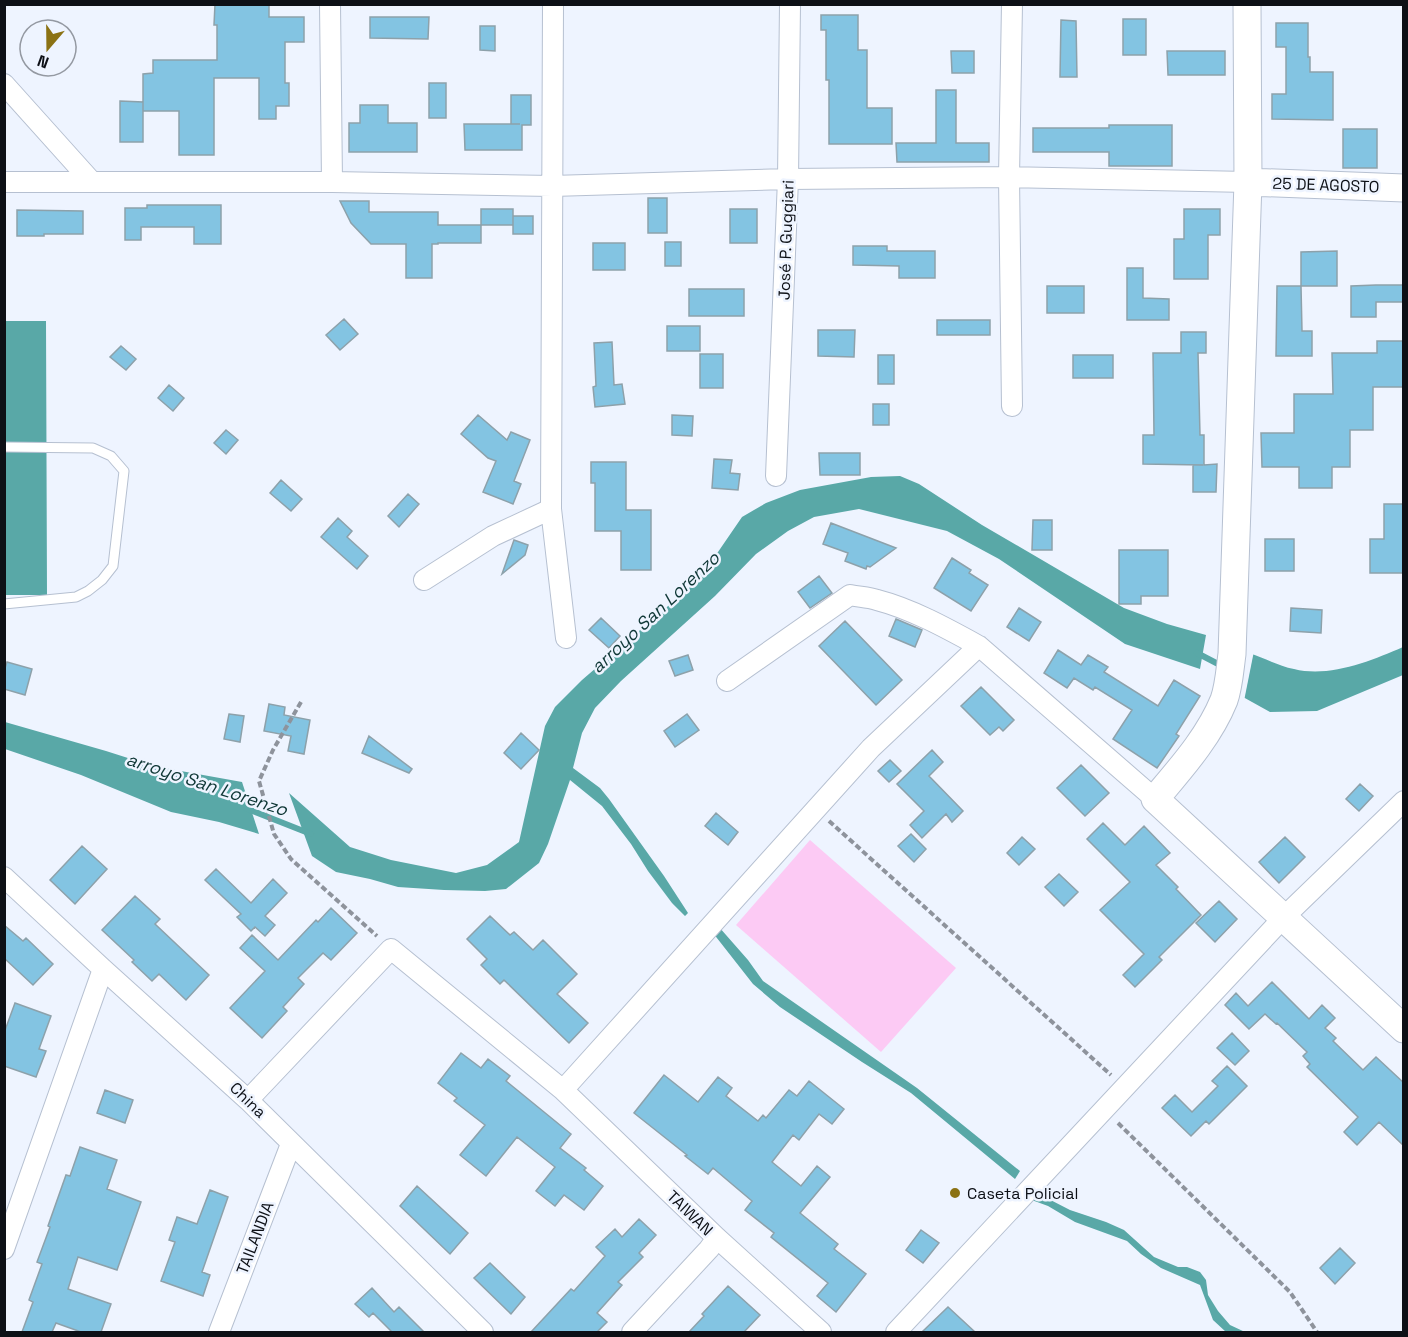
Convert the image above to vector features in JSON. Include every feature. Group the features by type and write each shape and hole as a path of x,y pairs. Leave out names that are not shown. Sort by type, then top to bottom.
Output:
{"street":[{"path":"330,4 332,182"},
{"path":"553,4 551,509 566,638"},
{"name":"José P. Guggiari","path":"777,476 789,179 789,4"},
{"path":"1012,4 1009,177 1012,406"},
{"path":"1155,799 1192,755 1208,729 1224,698 1232,654 1248,182 1247,4"},
{"path":"4,84 92,182"},
{"path":"4,182 332,182 552,186 789,179 1009,177 1248,182"},
{"name":"25 DE AGOSTO","path":"1248,182 1404,188"},
{"path":"424,579 493,536 551,509"},
{"path":"728,681 850,595 877,600 951,630 979,646 1155,799 1404,1029"},
{"path":"563,1090 871,748 979,646"},
{"path":"896,1332 1284,917 1404,801"},
{"name":"China","path":"4,877 248,1100 472,1328"},
{"path":"248,1100 391,949"},
{"name":"TAIWAN","path":"391,949 563,1090 717,1238 820,1332"},
{"path":"4,1249 103,969"},
{"name":"TAILANDIA","path":"219,1332 291,1144"},
{"path":"632,1332 717,1238"}],"lane":[{"path":"4,447 93,448 111,456 124,471 113,566 102,580 76,597 4,604"}],"path":[{"path":"301,702 273,750 259,781 274,834 291,859 391,949"},
{"path":"815,809 1125,1088"},
{"path":"1104,1110 1290,1292 1317,1332"}],"shaded area":[{"path":"810,840 956,968 881,1052 736,925"}],"water":[{"path":"5,321 46,321 47,595 5,595"},
{"path":"900,476 919,484 982,525 1124,608 1206,635 1200,669 1125,644 999,559 947,531 859,509 814,517 788,531 756,554 715,596 621,681 595,708 582,733 573,768 600,788 609,799 664,876 688,913 685,916 672,903 602,806 570,780 539,863 506,889 485,891 398,887 336,872 312,856 289,793 350,847 391,860 456,873 487,865 519,842 545,726 555,707 582,680 689,588 742,517 766,503 800,490 871,477"},
{"path":"1403,647 1403,675 1317,711 1270,712 1243,697 1249,653 1288,668 1321,671 1350,667"},
{"path":"5,722 153,766 242,782 259,834 219,822 171,812 81,775 5,749"},
{"path":"719,927 763,981 917,1088 1020,1171 1015,1179 911,1093 780,1007 753,984 713,933"},
{"path":"1035,1192 1070,1210 1124,1230 1154,1257 1178,1267 1187,1267 1200,1272 1206,1280 1208,1295 1218,1311 1230,1325 1245,1332 1226,1332 1213,1320 1200,1285 1161,1268 1127,1241 1075,1222 1048,1206 1029,1199"}],"pier":[{"path":"1247,650 1254,651 1244,701 1240,697"}],"building":[{"path":"215,4 269,4 269,17 304,17 304,42 285,42 285,83 289,83 289,106 276,106 276,119 259,119 259,78 214,78 214,155 179,155 179,111 143,111 143,74 153,73 153,60 217,60"},
{"path":"821,15 858,15 858,50 867,50 867,108 892,108 892,144 829,144 826,30 821,30"},
{"path":"370,17 429,17 428,39 370,38"},
{"path":"1123,19 1146,19 1146,55 1123,55"},
{"path":"1061,20 1076,21 1077,77 1060,77"},
{"path":"1276,23 1308,23 1310,72 1333,72 1333,120 1272,119 1272,94 1286,94 1286,47 1276,47"},
{"path":"480,26 495,26 495,51 480,50"},
{"path":"951,51 974,51 974,73 952,73"},
{"path":"1167,51 1225,51 1225,75 1168,75"},
{"path":"429,83 446,83 446,118 429,118"},
{"path":"936,90 956,90 956,143 989,143 989,162 897,162 896,143 936,143"},
{"path":"511,95 531,95 531,125 522,125 522,150 465,150 464,124 511,124"},
{"path":"120,101 143,102 143,142 120,142"},
{"path":"360,105 388,105 388,123 417,123 417,152 349,152 349,123 360,123"},
{"path":"1109,125 1172,125 1172,166 1109,166 1109,152 1033,152 1033,128 1109,128"},
{"path":"1343,129 1377,129 1377,168 1343,168"},
{"path":"648,198 667,198 667,233 648,233"},
{"path":"340,201 369,201 369,212 438,212 438,225 481,225 481,243 432,244 432,278 406,278 406,244 371,244 351,223"},
{"path":"147,205 221,205 221,244 194,244 194,227 141,227 141,240 125,240 125,208 147,208"},
{"path":"481,209 513,209 513,225 481,225"},
{"path":"730,209 757,209 757,243 730,243"},
{"path":"1184,209 1220,209 1220,235 1208,235 1208,279 1174,279 1174,239 1184,239"},
{"path":"17,210 83,211 83,234 17,236"},
{"path":"513,216 533,216 533,234 513,234"},
{"path":"665,242 681,242 681,266 665,266"},
{"path":"593,243 625,243 625,270 593,270"},
{"path":"853,246 887,246 887,251 935,251 935,278 899,278 899,266 853,265"},
{"path":"1337,251 1337,286 1301,286 1301,252"},
{"path":"1127,268 1143,268 1143,298 1169,299 1169,320 1127,320"},
{"path":"1404,285 1404,302 1376,302 1376,317 1351,317 1351,286"},
{"path":"1047,286 1084,286 1084,313 1047,313"},
{"path":"1277,286 1301,286 1302,331 1312,331 1312,356 1276,356"},
{"path":"689,289 744,289 744,316 689,316"},
{"path":"344,319 358,334 340,350 326,335"},
{"path":"937,320 990,320 990,335 937,335"},
{"path":"667,326 700,326 700,351 667,351"},
{"path":"818,330 855,330 854,357 818,356"},
{"path":"1181,332 1206,332 1206,353 1198,353 1200,435 1204,435 1204,465 1217,464 1216,492 1193,492 1193,465 1203,465 1143,464 1143,435 1154,435 1153,353 1181,353"},
{"path":"1377,341 1404,341 1404,387 1373,387 1373,430 1350,430 1350,467 1332,467 1332,488 1299,488 1299,467 1262,467 1261,433 1294,433 1294,394 1333,394 1332,353 1377,353"},
{"path":"612,342 614,385 622,384 625,404 595,407 594,343"},
{"path":"121,346 136,359 126,370 110,357"},
{"path":"700,354 723,354 723,388 700,388"},
{"path":"878,355 894,355 894,384 878,384"},
{"path":"1073,355 1113,355 1113,378 1073,378"},
{"path":"169,385 184,398 173,411 158,398"},
{"path":"873,404 889,404 889,425 873,425"},
{"path":"478,415 507,440 511,432 530,440 514,481 521,484 513,504 483,492 496,461 488,458 461,434"},
{"path":"672,415 693,416 692,436 672,435"},
{"path":"226,430 238,440 226,454 214,443"},
{"path":"819,453 860,453 860,475 820,475"},
{"path":"714,459 732,460 730,473 740,474 738,490 712,488"},
{"path":"591,462 626,462 626,510 651,510 651,570 621,570 621,531 595,531 595,483 591,483"},
{"path":"281,480 302,499 291,511 270,493"},
{"path":"408,494 419,504 399,527 388,516"},
{"path":"1384,504 1404,504 1404,573 1370,573 1370,539 1384,539"},
{"path":"338,518 352,531 347,537 368,556 357,569 321,537"},
{"path":"1033,520 1052,520 1052,550 1032,550"},
{"path":"831,523 896,548 870,567 867,566 866,569 845,561 848,553 823,544"},
{"path":"1265,539 1294,539 1294,571 1265,571"},
{"path":"514,540 528,545 525,555 502,574"},
{"path":"1119,550 1168,550 1168,596 1141,596 1141,604 1119,604"},
{"path":"952,558 971,570 969,573 988,585 971,611 934,588"},
{"path":"819,576 832,593 810,608 798,592"},
{"path":"1019,608 1041,622 1029,641 1007,627"},
{"path":"1291,608 1322,610 1321,633 1290,631"},
{"path":"601,618 620,636 609,648 589,630"},
{"path":"896,619 922,630 915,647 889,636"},
{"path":"845,621 902,680 876,705 819,646"},
{"path":"1058,650 1081,665 1088,655 1108,667 1104,672 1158,706 1174,680 1200,696 1176,734 1179,736 1157,768 1113,739 1132,710 1095,687 1093,690 1074,678 1067,688 1044,673"},
{"path":"688,655 693,670 675,676 669,661"},
{"path":"7,662 32,669 25,695 4,689 4,671"},
{"path":"981,687 1014,720 1003,731 999,727 990,735 961,706"},
{"path":"269,704 285,707 284,715 310,720 304,754 288,751 291,736 264,731"},
{"path":"229,714 244,716 240,742 224,739"},
{"path":"687,714 699,730 675,747 664,731"},
{"path":"521,733 539,750 521,769 504,753"},
{"path":"369,736 412,769 409,773 362,753"},
{"path":"932,750 943,762 929,776 963,811 952,822 946,814 922,838 910,825 924,811 897,784"},
{"path":"890,760 901,771 889,782 878,771"},
{"path":"1081,765 1109,793 1085,816 1057,788"},
{"path":"1360,784 1373,796 1359,811 1346,799"},
{"path":"716,813 738,832 728,845 705,826"},
{"path":"1103,823 1125,845 1144,826 1170,853 1156,865 1201,915 1159,957 1162,960 1135,987 1123,975 1144,954 1100,910 1130,882 1087,839"},
{"path":"911,834 926,849 914,862 898,846"},
{"path":"1022,837 1035,849 1019,865 1007,853"},
{"path":"1285,837 1305,857 1279,883 1259,862"},
{"path":"82,846 107,869 75,904 50,880"},
{"path":"216,869 251,903 273,879 287,893 265,916 275,925 265,936 255,927 251,931 237,917 241,914 205,880"},
{"path":"1059,874 1078,892 1064,906 1045,887"},
{"path":"135,896 160,919 155,924 209,975 186,1000 159,974 152,981 132,962 134,960 102,930"},
{"path":"1219,901 1237,919 1215,942 1196,923"},
{"path":"331,908 357,933 331,960 323,953 298,978 304,984 283,1007 287,1011 262,1038 230,1008 265,971 240,948 252,935 278,960 316,920 318,922"},
{"path":"490,916 510,935 514,932 533,950 543,940 577,974 557,994 588,1023 569,1043 504,980 500,984 481,965 487,959 467,939"},
{"path":"4,925 23,941 26,938 53,964 33,985 4,958"},
{"path":"1272,982 1309,1019 1322,1005 1335,1018 1325,1028 1336,1038 1333,1041 1363,1070 1376,1057 1404,1083 1404,1146 1379,1122 1357,1145 1344,1132 1358,1117 1307,1067 1310,1064 1303,1056 1307,1052 1265,1014 1249,1029 1225,1005 1236,993 1248,1006"},
{"path":"15,1003 51,1016 39,1049 46,1051 36,1077 4,1066 4,1033"},
{"path":"1232,1033 1249,1051 1235,1065 1217,1048"},
{"path":"461,1053 481,1068 488,1059 510,1076 506,1081 571,1134 560,1148 586,1168 584,1170 603,1186 584,1210 564,1195 555,1206 536,1191 555,1167 517,1137 486,1176 460,1155 485,1125 454,1101 457,1098 438,1083"},
{"path":"1227,1066 1247,1086 1209,1124 1206,1121 1191,1136 1162,1108 1175,1095 1192,1112 1218,1086 1212,1081"},
{"path":"664,1075 698,1102 718,1077 732,1088 726,1096 758,1121 763,1115 766,1118 789,1090 797,1096 809,1081 844,1109 832,1124 819,1114 799,1140 793,1135 772,1162 801,1186 817,1166 830,1177 800,1213 838,1244 834,1249 866,1274 836,1312 817,1296 828,1283 771,1237 774,1233 745,1210 752,1201 713,1168 708,1174 634,1113"},
{"path":"105,1090 133,1100 125,1123 97,1113"},
{"path":"80,1147 117,1160 107,1189 141,1202 117,1270 78,1257 68,1289 111,1304 101,1332 81,1332 56,1323 52,1332 22,1332 33,1302 29,1300 42,1264 37,1262 50,1227 48,1226 66,1175 70,1176"},
{"path":"417,1186 468,1233 450,1254 400,1206"},
{"path":"210,1190 228,1197 202,1272 210,1275 203,1296 161,1281 175,1242 169,1240 177,1217 197,1224"},
{"path":"639,1219 656,1235 639,1253 643,1257 618,1282 622,1285 597,1313 607,1322 597,1332 531,1332 571,1289 574,1291 605,1256 596,1247 615,1229 622,1237"},
{"path":"921,1230 939,1243 923,1263 906,1250"},
{"path":"1340,1248 1355,1263 1335,1284 1320,1268"},
{"path":"490,1263 525,1297 511,1314 474,1278"},
{"path":"728,1286 760,1315 744,1332 689,1332 704,1316 702,1314"},
{"path":"372,1288 394,1312 399,1307 424,1332 392,1332 373,1313 369,1317 355,1304"},
{"path":"948,1307 975,1332 922,1332"}],"waterway":[{"name":"arroyo San Lorenzo","path":"1197,653 1222,666"},
{"name":"arroyo San Lorenzo","path":"245,808 311,834"}],"place":[{"name":"Caseta Policial","path":"955,1193"}]}
